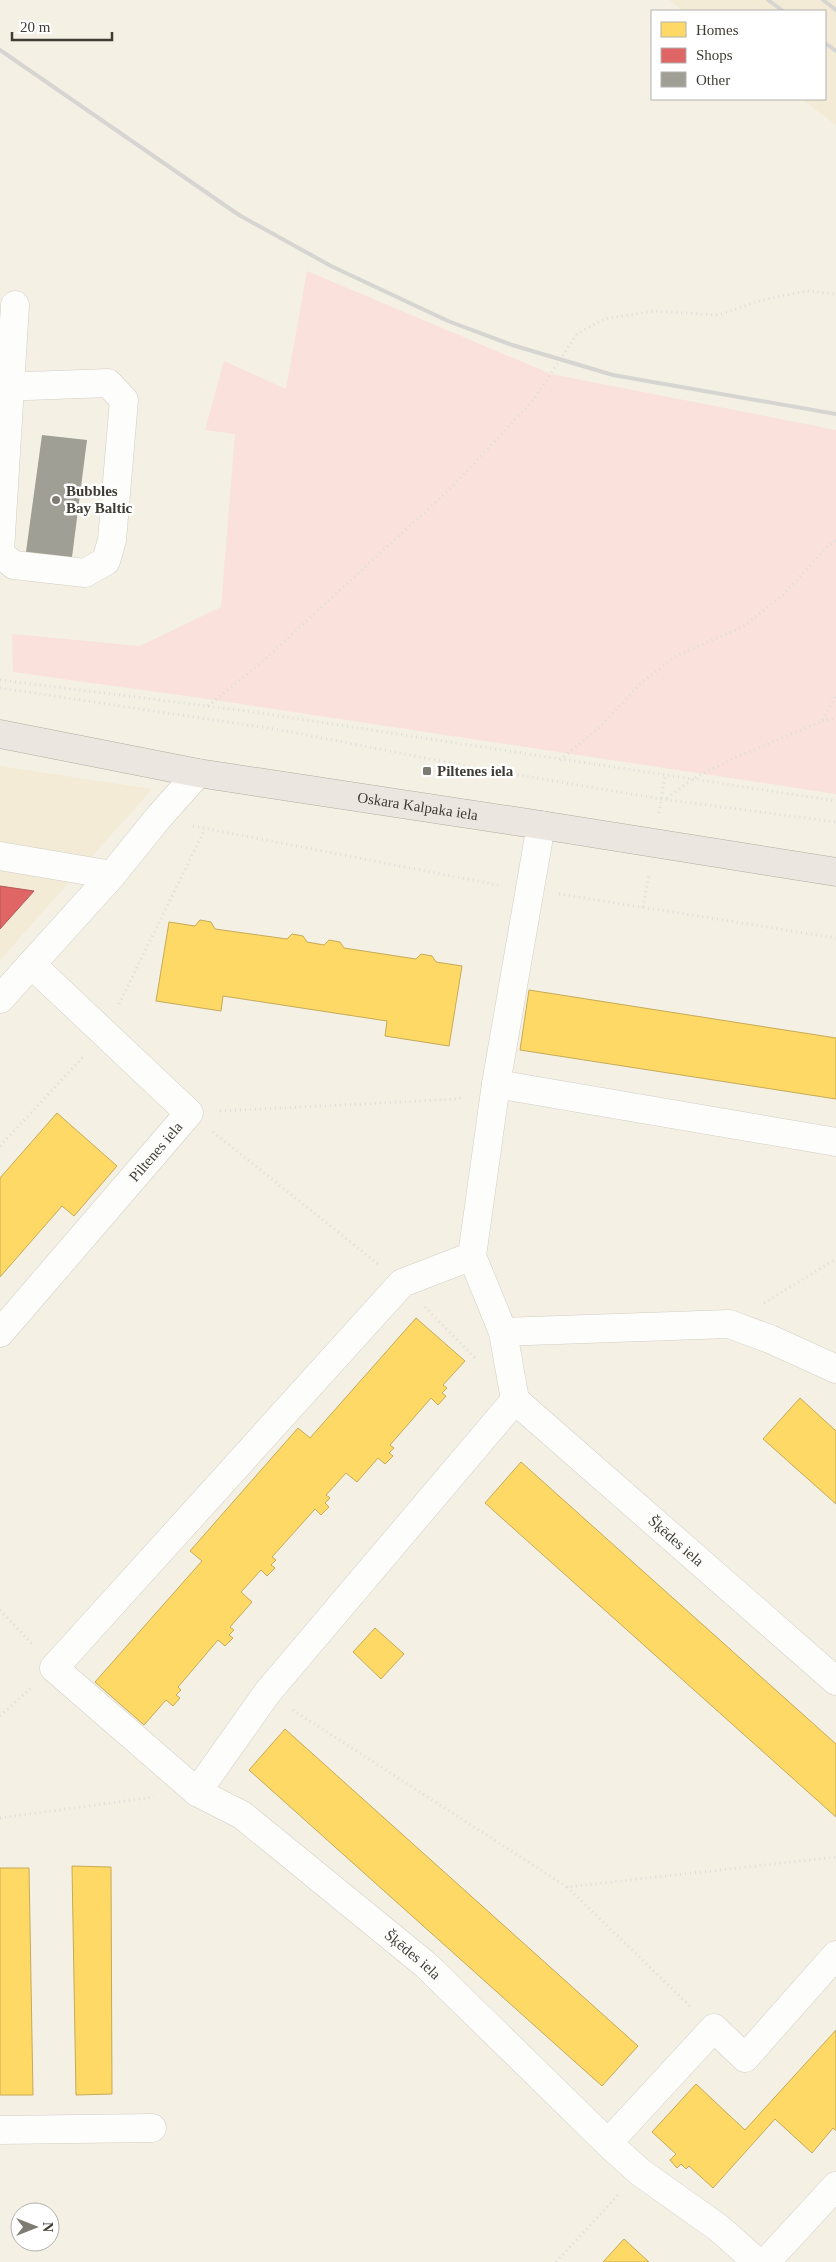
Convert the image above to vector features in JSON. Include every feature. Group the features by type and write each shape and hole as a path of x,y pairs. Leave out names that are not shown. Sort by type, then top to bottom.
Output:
{"main road":[{"name":"Oskara Kalpaka iela","path":"0,734 198,774 541,825 836,872"}],"street":[{"path":"5,386 108,383 124,400 112,540 106,561 84,573 14,565 0,553 5,386 15,305"},
{"path":"0,999 112,875 158,818 198,774"},
{"path":"197,1792 267,1693 515,1400 503,1332 472,1256 496,1084 541,825"},
{"path":"0,856 112,875"},
{"name":"Piltenes iela","path":"0,1333 189,1113 31,964"},
{"path":"496,1084 836,1142"},
{"path":"54,1668 402,1283 472,1256"},
{"path":"503,1332 729,1324 770,1339 836,1369"},
{"name":"Šķēdes iela","path":"515,1400 836,1681"},
{"name":"Šķēdes iela","path":"54,1668 197,1792 242,1815 426,1965 640,2172 720,2229 757,2262"},
{"path":"608,2143 714,2028 745,2058 836,1954"},
{"path":"0,2130 152,2128"},
{"path":"766,2262 836,2186"}],"path":[{"path":"208,706 263,661 452,487 534,399 577,334 604,319 655,311 719,315 762,300 807,291 836,294"},
{"path":"560,760 600,727 641,683 676,656 744,626 783,595 827,547 836,540"},
{"path":"0,680 208,706 836,801"},
{"path":"0,688 281,730 477,768 661,799 836,822"},
{"path":"822,721 836,695"},
{"path":"667,799 691,780 734,758 822,721 836,718"},
{"path":"659,816 665,776"},
{"path":"158,818 205,829 530,889 836,938"},
{"path":"0,1146 105,1034 205,829"},
{"path":"643,907 651,865"},
{"path":"189,1113 458,1099 496,1084"},
{"path":"189,1113 402,1283 475,1359"},
{"path":"729,1324 836,1259"},
{"path":"0,1610 54,1668 0,1716"},
{"path":"267,1693 566,1887 714,2028"},
{"path":"0,1818 197,1792"},
{"path":"566,1887 836,1857"},
{"path":"556,2262 640,2172"}],"shaded area":[{"path":"669,0 836,0 836,125 802,100 826,100 826,10 683,10"},
{"path":"307,271 551,374 836,430 836,794 215,700 13,672 12,634 140,646 221,607 235,434 205,430 224,361 286,389"},
{"path":"0,766 152,789 0,960"}],"building: Homes":[{"path":"200,920 211,922 215,929 287,939 292,934 303,936 307,942 324,945 329,940 340,942 344,948 416,959 421,954 432,956 436,962 462,966 449,1046 385,1036 387,1021 223,996 221,1011 156,1001 169,922 195,926"},
{"path":"529,990 836,1038 836,1099 520,1050"},
{"path":"57,1113 117,1166 74,1216 62,1206 0,1277 0,1178"},
{"path":"416,1318 465,1361 443,1385 447,1388 442,1393 446,1396 438,1405 431,1398 390,1445 394,1448 389,1453 393,1456 385,1464 378,1458 357,1482 346,1473 326,1495 330,1498 325,1503 329,1507 321,1515 315,1509 272,1557 276,1560 271,1565 275,1568 267,1576 261,1570 241,1592 252,1602 230,1627 234,1630 229,1635 233,1638 225,1646 218,1640 178,1687 181,1690 176,1695 180,1698 173,1706 166,1700 144,1725 95,1682 202,1561 190,1551 298,1428 310,1438"},
{"path":"800,1398 836,1431 836,1504 763,1439"},
{"path":"521,1462 836,1744 836,1817 485,1503"},
{"path":"375,1628 404,1654 381,1679 353,1652"},
{"path":"285,1729 638,2046 602,2086 249,1770"},
{"path":"72,1866 111,1867 112,2094 76,2095"},
{"path":"0,1868 29,1868 33,2095 0,2095"},
{"path":"836,2030 836,2131 833,2128 812,2153 775,2119 713,2188 689,2166 686,2169 681,2164 677,2168 670,2160 676,2154 652,2132 696,2084 745,2130"},
{"path":"624,2239 649,2262 603,2262"}],"building: Shops":[{"path":"0,886 34,891 0,929"}],"building: Other":[{"name":"Bubbles Bay Baltic","path":"42,435 87,440 71,565 25,559"}],"railway":[{"path":"768,0 782,10"},
{"path":"823,0 836,10"},
{"path":"826,44 836,51"},
{"path":"0,50 239,215 331,266 448,321 512,345 613,375 836,414"}],"place":[{"name":"Bubbles Bay Baltic","path":"56,500"},
{"name":"Piltenes iela","path":"427,771"}]}
